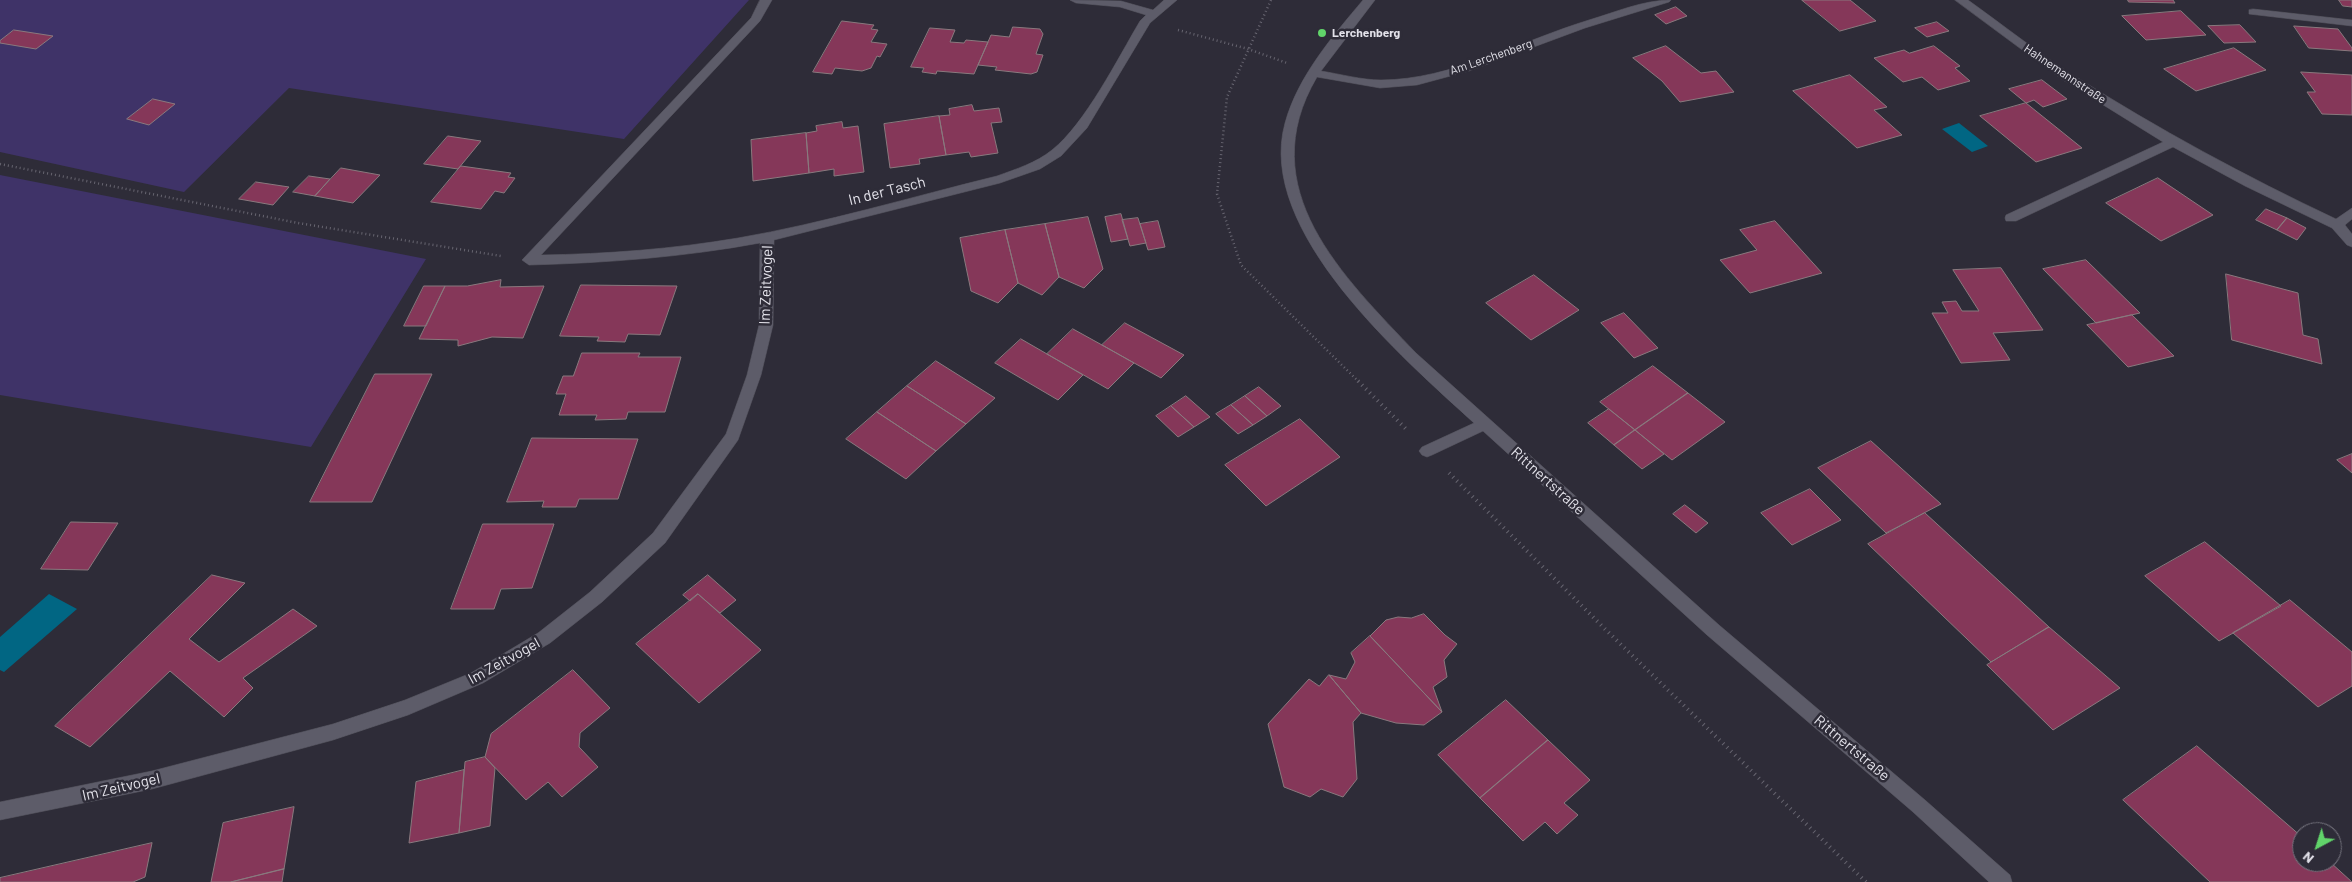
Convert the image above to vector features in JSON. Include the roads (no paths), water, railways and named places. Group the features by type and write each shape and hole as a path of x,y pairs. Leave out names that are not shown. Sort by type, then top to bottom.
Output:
{"street":[{"name":"In der Tasch","path":"766,0 756,19 529,260 584,259 682,251 767,237 1000,179 1036,166 1057,153 1083,125 1150,18 1171,0"},
{"path":"1076,0 1121,4 1150,18"},
{"name":"Rittnertstraße","path":"1369,0 1313,72 1294,115 1287,142 1288,178 1306,225 1327,260 1365,308 1411,357 1713,630 1920,806 2003,882"},
{"name":"Am Lerchenberg","path":"1313,72 1380,84 1417,80 1465,68 1581,26 1665,0"},
{"name":"Hahnemannstraße","path":"1961,0 2067,77 2173,142 2249,183 2337,225 2352,242"},
{"path":"2253,12 2352,23"},
{"path":"2011,218 2173,142"},
{"path":"2337,225 2352,212"},
{"name":"Im Zeitvogel","path":"0,811 152,780 333,732 408,707 477,678 544,638 596,598 659,538 733,436 754,375 766,325 767,237"},
{"path":"1428,450 1485,424"}],"water":[{"path":"1959,123 1988,146 1972,152 1942,129"},
{"path":"49,594 77,609 4,672 0,670 0,637"}],"place":[{"name":"Lerchenberg","path":"1322,33"}]}
